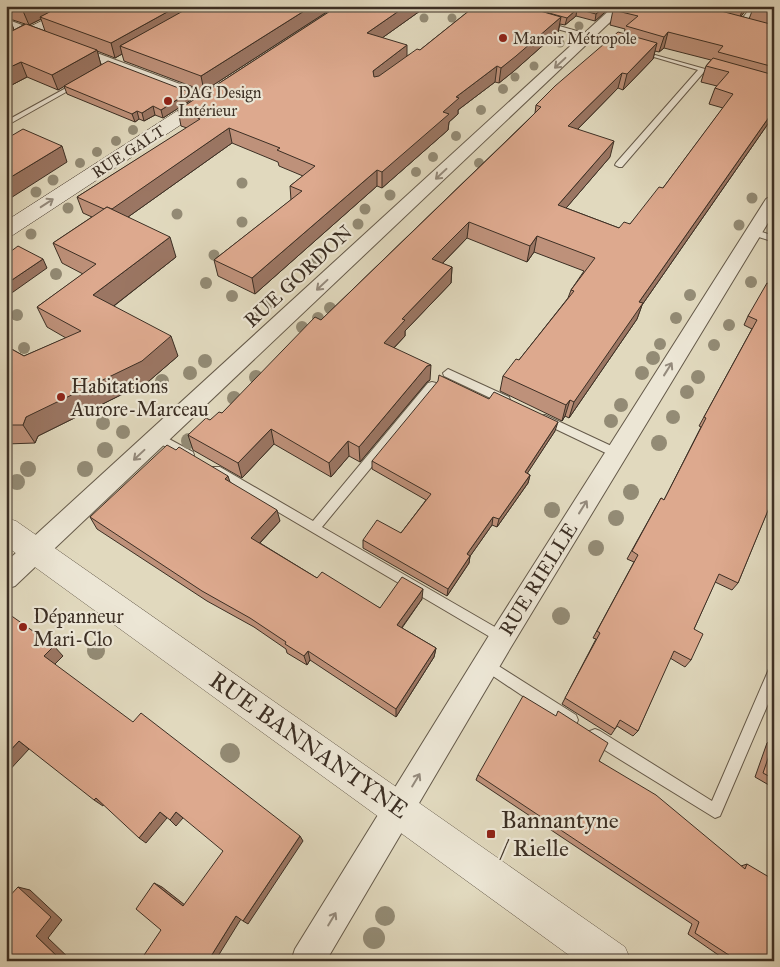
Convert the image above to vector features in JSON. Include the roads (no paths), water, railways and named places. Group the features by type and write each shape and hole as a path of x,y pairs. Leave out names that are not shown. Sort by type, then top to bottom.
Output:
{"street":[{"path":"6,45 83,6"},
{"name":"RUE GORDON","path":"6,578 621,6"},
{"path":"720,21 756,30"},
{"path":"6,22 207,99"},
{"name":"RUE GALT","path":"6,230 223,89"},
{"name":"RUE RIELLE","path":"307,961 616,452 763,236 774,199"},
{"name":"RUE BANNANTYNE","path":"6,530 611,961"}],"lane":[{"path":"739,26 756,6"},
{"path":"535,21 730,76"},
{"path":"619,165 703,69"},
{"path":"6,124 86,79"},
{"path":"448,373 519,407"},
{"path":"316,527 432,386"},
{"path":"536,415 616,452"},
{"path":"158,437 316,527 502,638"},
{"path":"486,664 715,811 774,674"}],"place":[{"name":"Manoir Métropole","path":"503,38"},
{"name":"DAG Design Intérieur","path":"168,101"},
{"name":"Habitations Aurore-Marceau","path":"61,397"},
{"name":"Dépanneur Mari-Clo","path":"23,627"},
{"name":"Bannantyne / Rielle","path":"491,834"}]}
